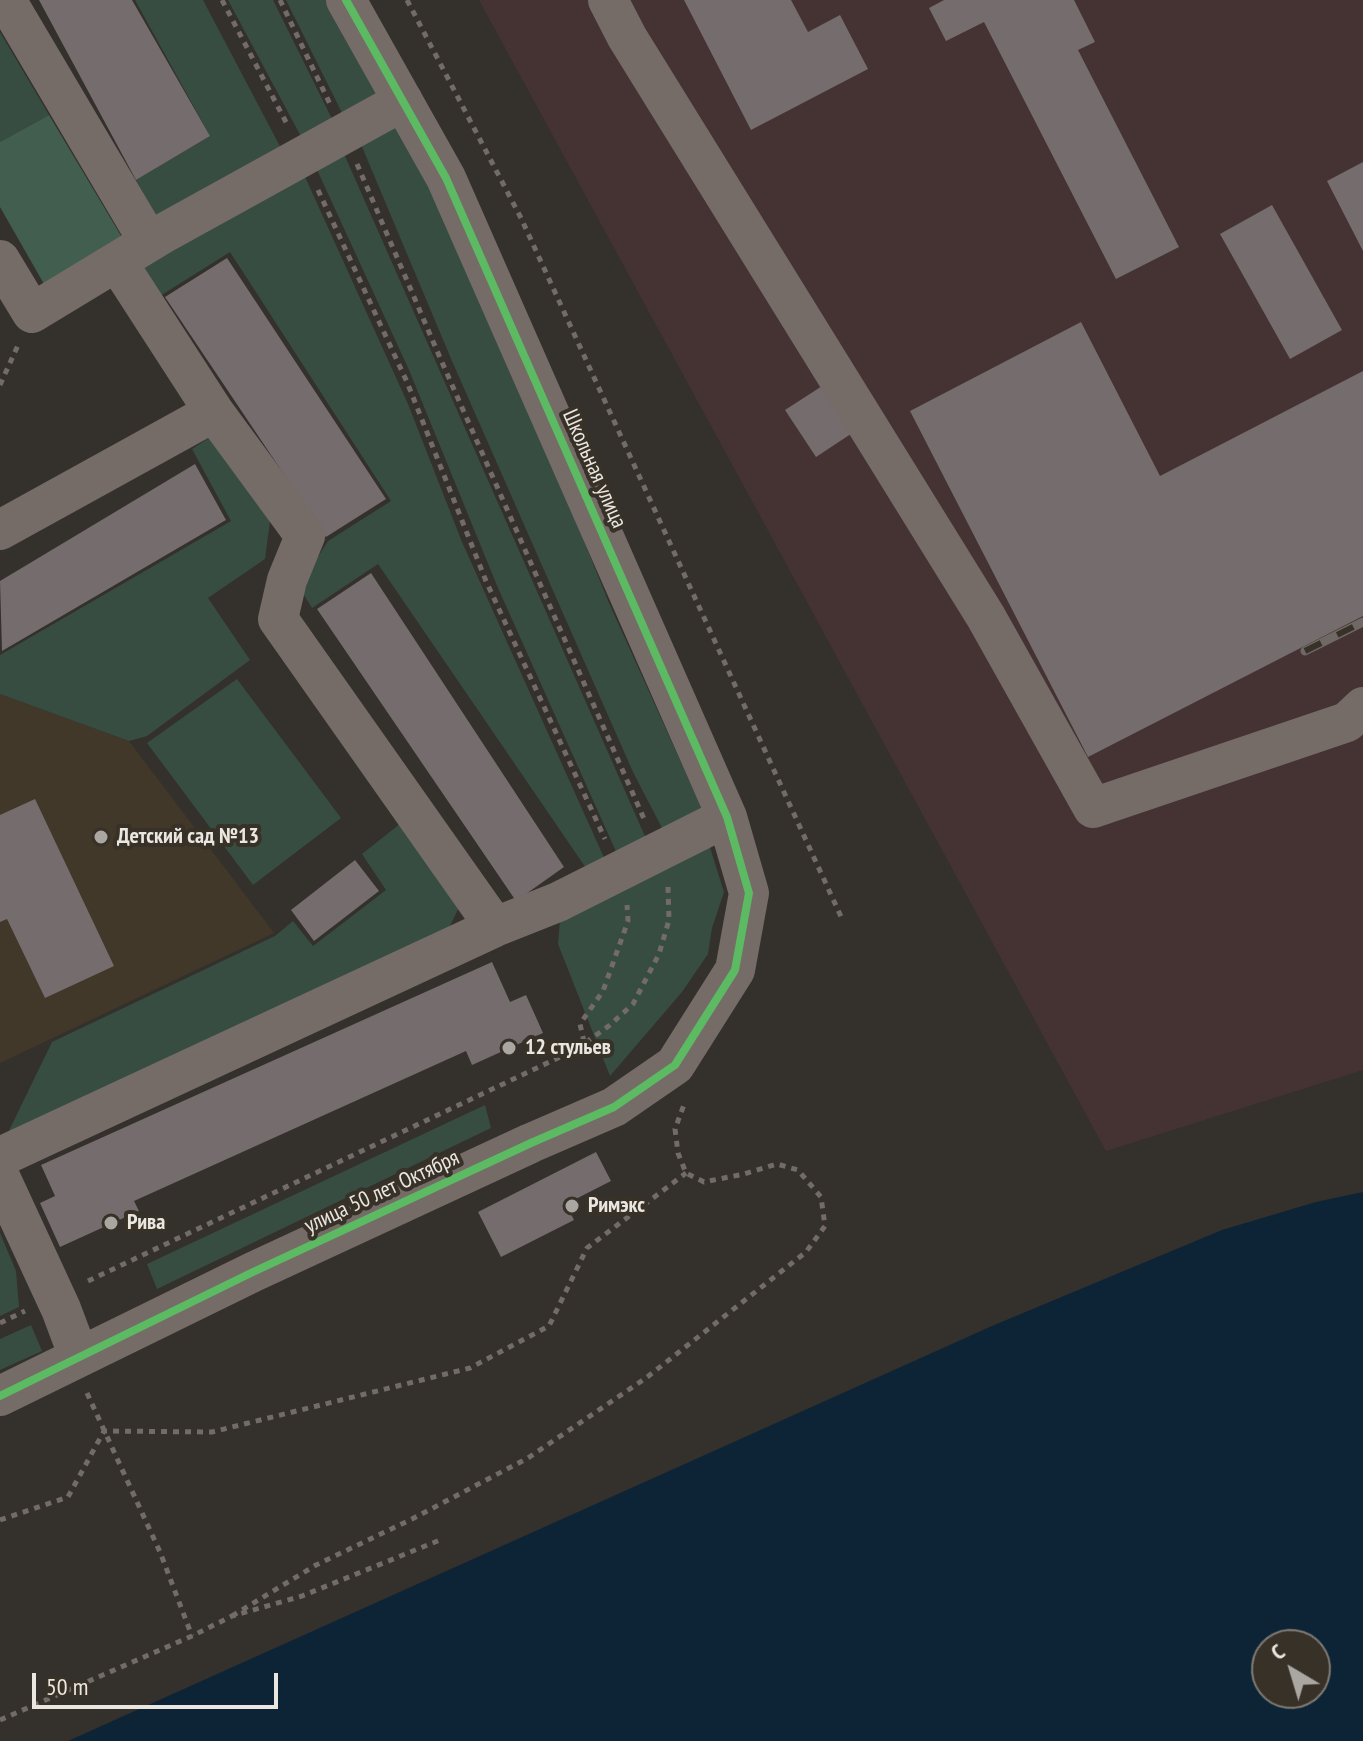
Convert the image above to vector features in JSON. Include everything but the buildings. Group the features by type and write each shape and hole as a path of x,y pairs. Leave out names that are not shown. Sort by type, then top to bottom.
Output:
{"street":[{"path":"6,0 214,412 305,536 287,580 278,619 495,927"},
{"name":"Школьная улица","path":"346,0 446,178 727,817 749,893 735,970"},
{"path":"608,0 635,51 986,617 1093,808 1347,722 1363,707"},
{"path":"0,260 32,313 133,252 403,101"},
{"path":"0,530 214,412"},
{"path":"0,1157 495,927 558,902 727,817"},
{"name":"улица 50 лет Октября","path":"1,1397 253,1272 614,1107 675,1065 735,970"},
{"path":"0,1177 55,1296 79,1357"}],"path":[{"path":"222,0 303,158 407,382 486,581 625,885 628,921 603,991 580,1024 585,1043"},
{"path":"0,1323 585,1043 633,1004 659,954 669,920 668,874 659,851 441,360 345,134 280,0"},
{"path":"407,0 521,218 843,921"},
{"path":"0,385 32,313"},
{"path":"0,1720 192,1636 232,1616 316,1565 528,1458 646,1378 806,1252 825,1226 821,1197 798,1170 777,1164 704,1182 686,1173 678,1153 675,1129 686,1098"},
{"path":"104,1431 212,1432 470,1368 549,1326 587,1248 686,1173"},
{"path":"79,1357 83,1385 160,1552 192,1636"},
{"path":"0,1520 68,1497 104,1431"},
{"path":"232,1616 302,1596 440,1540"}],"shaded area":[{"path":"479,0 1363,0 1363,1070 1106,1151"},
{"name":"Детский сад №13","path":"0,694 129,741 274,933 0,1063"}],"green space":[{"path":"135,0 203,0 283,152 157,218 136,180 210,136"},
{"path":"228,0 273,0 336,127 305,144"},
{"path":"286,0 335,0 389,96 345,119"},
{"path":"0,32 49,115 0,142"},
{"path":"49,115 123,239 44,284 0,207 0,142"},
{"path":"398,123 518,378 609,603 702,809 662,828 633,772 588,670 360,142"},
{"path":"341,147 648,843 618,856 498,588 409,370 313,161"},
{"path":"301,168 408,404 462,542 606,862 588,871 378,564 312,608 299,587 328,541 391,501 230,252 152,301 131,267"},
{"path":"220,431 271,514 265,559 208,598 250,660 147,736 129,741 0,694 0,655 231,521 192,449"},
{"path":"237,679 341,818 253,885 147,743"},
{"path":"406,819 463,899 446,934 2,1145 52,1042 275,936 293,921 313,946 386,890 362,854"},
{"path":"707,838 724,892 712,928 708,954 682,992 610,1076 558,944 561,909"},
{"path":"485,1105 491,1128 157,1289 147,1264"},
{"path":"0,1233 16,1271 19,1307 0,1316"},
{"path":"31,1325 42,1351 0,1370 0,1339"}],"water":[{"path":"1363,1192 1363,1741 68,1741 992,1326 1222,1230 1316,1202"}],"railway":[{"path":"1305,651 1363,622"}],"cycle path":[{"path":"0,1396 253,1272 614,1107 675,1065 735,970 749,893 727,817 446,178 346,0"}],"place":[{"name":"Детский сад №13","path":"101,837"},
{"name":"12 стульев","path":"509,1048"},
{"name":"Римэкс","path":"572,1206"},
{"name":"Рива","path":"111,1223"}]}
